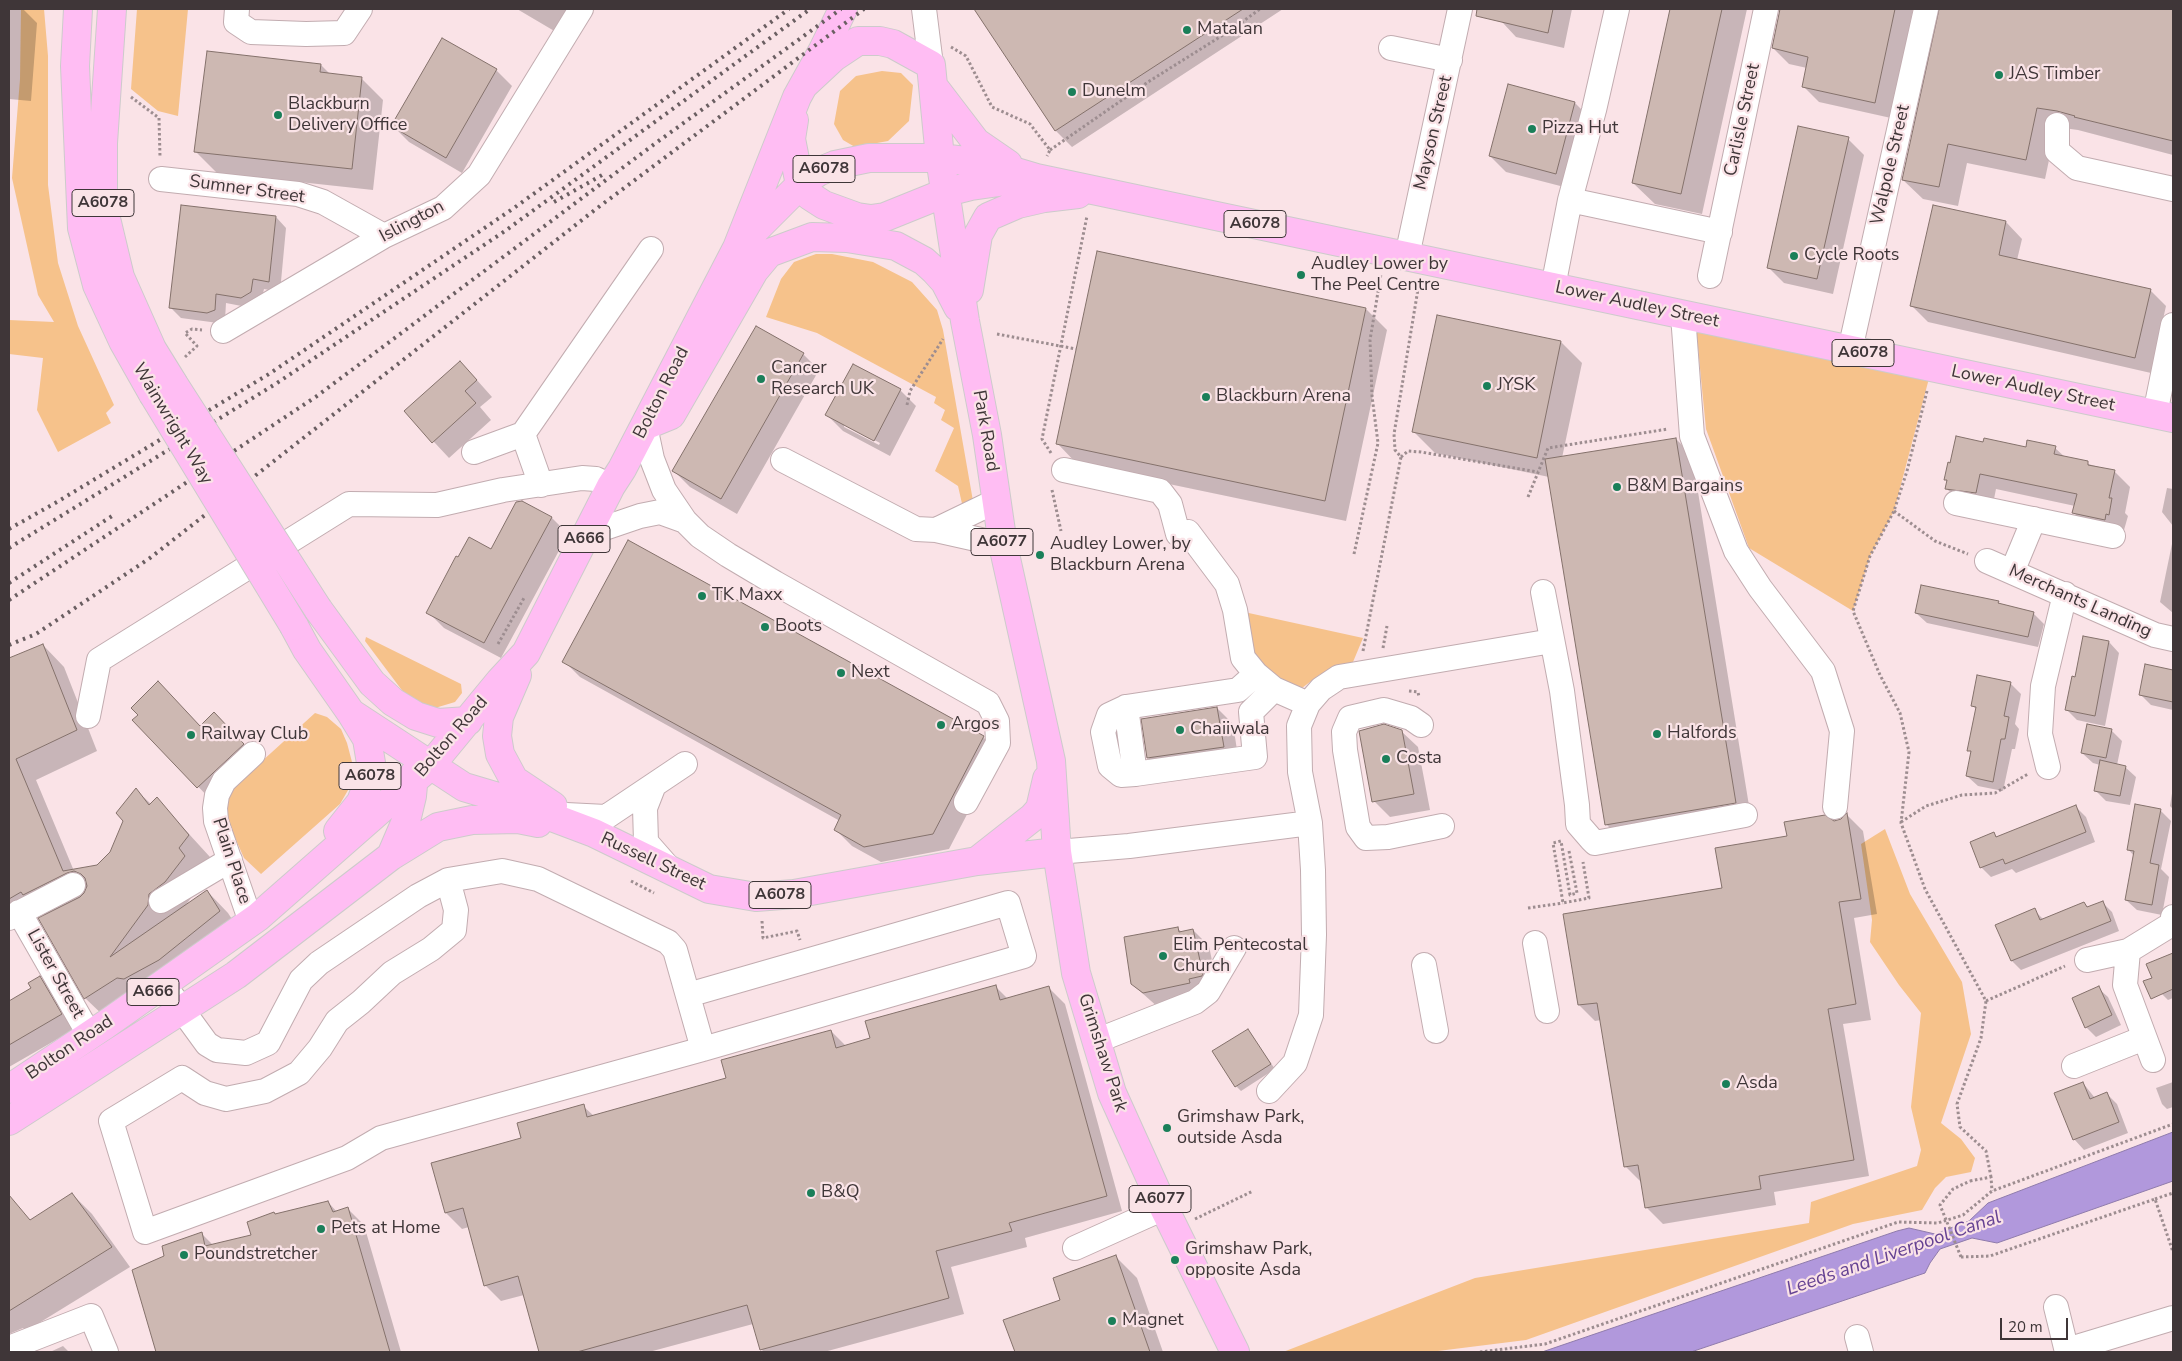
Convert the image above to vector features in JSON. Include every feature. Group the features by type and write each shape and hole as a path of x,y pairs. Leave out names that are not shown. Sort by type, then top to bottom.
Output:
{"highway":[{"name":"Wainwright Way","path":"78,9 75,66 82,228 97,285 123,341 169,379 318,609 372,683 394,702 416,716 438,723 468,721"},
{"name":"Wainwright Way","path":"112,9 103,143 103,206 120,277 152,349 307,650 351,713 419,768"},
{"path":"737,248 801,90 843,9"},
{"path":"880,41 893,44 938,66 976,142 1007,163 1041,170 946,192 884,217 871,219 858,217 824,205 810,196 800,185 791,138 801,90 834,56 858,42 880,41"},
{"name":"Park Road","path":"938,66 940,158 965,321 987,435 1002,545 1051,761 1057,852"},
{"name":"A6078","path":"737,248 800,185 818,172 852,160 869,158 940,158"},
{"name":"Lower Audley Street","path":"940,158 999,167 1041,170 1101,192 2164,416"},
{"name":"Lower Audley Street","path":"965,321 978,235 988,218 1018,204 1044,198 1101,192"},
{"path":"645,426 671,415 754,271 769,253 812,237 866,240 896,246 908,252 924,261 946,282 965,321"},
{"name":"Bolton Road","path":"9,1089 164,985 251,922 468,721 526,653 611,486 645,426 737,248"},
{"path":"526,653 499,717 497,736 500,754 514,780 594,833"},
{"path":"372,683 403,725 414,744 419,768 406,821 391,856"},
{"name":"A6078","path":"290,887 361,802 370,778 371,763 367,739 351,713"},
{"name":"Russell Street","path":"977,861 1033,817 1040,808 1051,761"},
{"name":"Russell Street","path":"419,768 464,787 501,798 594,833 709,889 756,897 794,894 977,861 1057,852"},
{"name":"Bolton Road","path":"9,1121 236,975 391,856 438,827 472,820 518,819 594,833"},
{"name":"Grimshaw Park","path":"1057,852 1076,973 1112,1093 1164,1208 1235,1352"}],"street":[{"path":"237,9 236,22 251,32 344,34 360,9"},
{"name":"Islington","path":"223,331 384,236 443,208 480,176 581,9"},
{"name":"Park Road","path":"924,9 938,66"},
{"name":"Mayson Street","path":"1405,256 1460,9"},
{"path":"1553,287 1570,200 1594,110 1617,9"},
{"name":"Carlisle Street","path":"1710,276 1766,9"},
{"name":"Walpole Street","path":"1850,350 1926,9"},
{"path":"1392,48 1450,60"},
{"path":"2057,125 2056,151 2077,168 2173,189"},
{"name":"Sumner Street","path":"162,179 298,194 323,202 384,236"},
{"path":"1570,200 1720,232"},
{"path":"474,452 523,434 651,249"},
{"path":"1683,315 1692,436 1736,551 1760,588 1824,671 1842,731 1835,807"},
{"path":"2164,416 2173,325"},
{"path":"645,426 652,459 664,490 685,521 700,536 728,555 988,704 997,721 998,743 966,802"},
{"path":"523,434 541,485"},
{"path":"783,460 916,529 936,530 1002,545"},
{"path":"1057,476 1160,491 1170,504 1183,533 1227,584 1235,610 1243,658 1256,674 1274,689 1308,704"},
{"path":"88,716 99,660 349,504 437,505 503,490 582,478 596,479 611,486"},
{"path":"936,530 996,501"},
{"path":"1956,503 2114,536"},
{"path":"586,534 640,516 660,512 685,521"},
{"path":"2012,572 2034,519"},
{"name":"Merchants Landing","path":"1987,561 2155,635 2173,640"},
{"path":"1543,592 1570,744 1578,824 1595,843 1745,815"},
{"path":"2048,766 2040,734 2043,686 2065,594"},
{"path":"1269,1091 1295,1064 1310,1015 1314,935 1310,823 1300,772 1299,726 1308,704 1321,689 1339,677 1552,641"},
{"path":"1256,674 1238,690 1126,707 1109,715 1103,732 1110,766 1121,774 1135,774 1255,757 1251,712 1274,689"},
{"path":"1421,725 1411,718 1384,710 1350,718 1344,732 1358,827 1366,838 1388,837 1442,826"},
{"name":"Plain Place","path":"251,922 216,821 215,808 217,795 224,782 253,754"},
{"path":"566,815 606,817 685,764"},
{"path":"654,785 645,808 646,842 671,871"},
{"path":"1057,852 1129,846 1310,823"},
{"path":"161,901 230,860"},
{"path":"164,985 207,1044 217,1050 246,1053 268,1042 301,980 319,963 418,896 448,880 502,871 538,879 668,942 675,950 703,1049"},
{"path":"448,880 456,910 454,930 431,949 392,973 337,1021 320,1048 299,1074 265,1091 226,1099 205,1093 182,1078 111,1121 145,1232 347,1158 381,1138 703,1049 1024,956 1008,903 688,995"},
{"path":"14,915 73,885"},
{"name":"Lister Street","path":"14,915 90,1036"},
{"path":"2087,960 2128,951 2172,924 2173,917"},
{"path":"1535,943 1547,1012"},
{"path":"1096,1041 1195,1002 1208,992 1234,948"},
{"path":"2128,951 2125,985 2153,1060"},
{"path":"1424,965 1436,1032"},
{"path":"2074,1066 2144,1038"},
{"path":"1075,1248 1164,1208"},
{"path":"2056,1307 2067,1351 2173,1318"},
{"path":"9,1348 91,1316 106,1352"}],"path":[{"path":"1041,170 1050,150 1148,82 1231,30 1260,9"},
{"path":"938,66 966,56 992,108 1030,124 1050,150"},
{"path":"125,92 159,118 162,179"},
{"path":"1061,531 1057,476 1042,439 1087,216"},
{"path":"1401,457 1396,450 1394,434 1405,256"},
{"path":"1354,554 1378,443 1372,396 1370,340 1405,256"},
{"path":"907,405 910,391 953,324 965,321"},
{"path":"169,379 197,346 185,333"},
{"path":"997,334 1076,349"},
{"path":"1932,367 1894,511 1870,556 1853,611 1880,675 1900,713 1908,752 1901,823 1925,889 1986,1002 1981,1038 1957,1104 1960,1127 1986,1151 1992,1191"},
{"path":"1528,497 1548,448 1691,425"},
{"path":"1370,650 1363,652 1401,457 1408,451 1421,452 1538,472"},
{"path":"1894,511 1935,541 1987,561"},
{"path":"495,650 528,590"},
{"path":"1377,649 1384,648 1386,626"},
{"path":"1901,823 1926,806 1962,795 1995,793 2018,778 2048,766"},
{"path":"1563,903 1553,843 1561,841 1570,895 1577,893 1569,847"},
{"path":"1528,908 1589,898 1581,854 1595,843"},
{"path":"631,881 657,894"},
{"path":"754,920 770,920"},
{"path":"762,920 763,938 797,931"},
{"path":"1986,1002 2069,964 2087,960"},
{"path":"1480,1352 1554,1341 1898,1222 1938,1223 1963,1215 1992,1191 2173,1124"},
{"path":"1991,1177 1970,1181 1953,1189 1940,1205 1961,1257 1990,1256 2173,1193"},
{"path":"1195,1219 1253,1191"},
{"path":"2155,1199 2173,1252"}],"shaded area":[{"path":"21,9 44,9 48,56 48,185 58,263 78,326 114,405 106,413 111,423 58,452 37,410 43,358 9,354 9,320 54,322 38,295 12,178 20,79"},
{"path":"137,9 188,9 178,116 158,111 131,89"},
{"path":"882,71 901,73 913,85 909,121 888,141 855,147 843,140 834,124 840,91 856,76"},
{"path":"816,254 832,254 873,262 912,282 937,310 943,330 973,501 963,508 958,486 935,471 954,428 941,420 945,410 934,403 936,397 817,333 766,317 781,279 794,262"},
{"path":"1695,317 1932,367 1894,511 1870,556 1853,611 1749,548 1706,429"},
{"path":"1235,610 1363,638 1353,662 1319,675 1302,688 1294,689 1248,657"},
{"path":"366,637 461,684 462,693 455,702 435,708 410,701 365,641"},
{"path":"315,713 327,717 341,729 352,762 351,785 340,804 261,874 244,858 224,813 228,792"},
{"path":"1885,829 1910,894 1962,982 1971,1034 1941,1123 1961,1139 1975,1158 1971,1172 1946,1177 1935,1188 1922,1210 1853,1224 1526,1340 1430,1352 1283,1352 1475,1278 1809,1223 1811,1202 1917,1166 1921,1150 1911,1107 1921,1013 1899,985 1870,942 1872,920 1861,844"}],"water":[{"name":"Leeds and Liverpool Canal","path":"2173,1132 2173,1181 1997,1243 1972,1238 1940,1249 1925,1273 1691,1352 1542,1352 1897,1231 1909,1228 1935,1234 1969,1221 1988,1203"}],"building":[{"name":"Dunelm","path":"974,9 1243,9 1055,131"},
{"path":"1477,9 1553,9 1548,33 1476,16"},
{"path":"1670,9 1722,9 1681,194 1632,183"},
{"path":"1780,9 1895,9 1875,103 1802,87 1808,57 1772,48"},
{"name":"JAS Timber","path":"1939,9 2173,9 2173,141 2074,117 2057,111 2037,108 2026,160 1948,144 1939,187 1902,180"},
{"path":"442,38 497,69 446,158 391,126"},
{"name":"Blackburn Delivery Office","path":"207,51 321,64 320,72 362,77 352,169 194,152"},
{"name":"Pizza Hut","path":"1508,84 1575,102 1556,174 1489,156"},
{"path":"1798,126 1849,137 1817,279 1767,268"},
{"path":"181,205 276,216 269,282 253,279 251,292 241,298 216,294 215,310 207,313 169,308"},
{"path":"1933,205 2006,221 1999,255 2151,289 2135,358 1910,306"},
{"name":"Blackburn Arena","path":"1097,251 1366,308 1325,501 1056,444"},
{"name":"JYSK","path":"1437,315 1561,341 1537,458 1412,432"},
{"path":"756,326 804,353 721,499 672,471"},
{"path":"460,361 477,380 465,391 476,403 432,443 404,411"},
{"path":"853,364 901,389 874,441 825,415"},
{"path":"1956,436 1983,442 1984,438 2026,447 2027,440 2056,446 2054,454 2088,461 2088,465 2115,470 2109,498 2112,498 2109,515 2106,514 2105,520 2072,513 2077,494 1980,474 1976,493 1945,489 1947,480 1944,480"},
{"path":"1676,438 1736,803 1605,825 1545,459"},
{"path":"522,501 552,517 484,643 426,613 456,556 458,557 469,537 491,549 516,502"},
{"path":"628,540 984,736 933,834 864,847 834,830 841,815 562,662"},
{"path":"1921,585 1999,601 1998,603 2034,612 2028,637 1915,613"},
{"path":"2083,636 2109,641 2095,716 2065,710 2072,676 2075,677"},
{"path":"43,644 77,730 16,759 63,871 97,865 110,852 123,821 116,813 136,788 149,805 157,797 189,835 179,848 185,856 165,882 149,894 148,905 110,957 207,890 220,911 159,960 124,979 117,978 84,999 38,918 80,897 87,886 85,878 74,871 23,895 21,892 9,899 9,658"},
{"path":"2145,664 2173,670 2173,702 2139,695"},
{"path":"1977,675 2011,682 2004,716 2009,717 2005,739 2001,739 1993,782 1966,776 1971,751 1967,751 1976,707 1971,706"},
{"name":"Railway Club","path":"158,681 200,726 214,712 244,744 197,788 132,720 138,715 131,708"},
{"name":"Chaiiwala","path":"1217,707 1224,747 1147,758 1141,719"},
{"name":"Costa","path":"1384,724 1402,730 1414,794 1372,802 1359,731"},
{"path":"2087,724 2112,729 2106,758 2081,753"},
{"path":"2100,760 2126,766 2120,796 2094,791"},
{"path":"2135,804 2161,809 2150,863 2159,865 2152,905 2125,900 2134,851 2127,850"},
{"path":"2076,805 2086,832 2005,864 2003,859 1980,868 1970,842 1994,832 1996,837"},
{"name":"Asda","path":"1847,813 1861,899 1839,902 1856,1004 1828,1009 1854,1160 1759,1176 1761,1189 1645,1208 1638,1165 1624,1167 1597,1003 1578,1005 1563,914 1722,888 1715,848 1787,836 1784,822 1825,815 1834,821 1841,819"},
{"path":"2103,901 2111,921 2011,961 1995,925 2035,908 2040,920 2084,902 2087,907"},
{"name":"Elim Pentecostal Church","path":"1178,927 1179,932 1193,929 1202,976 1189,979 1190,983 1143,993 1131,984 1124,937"},
{"path":"2173,953 2173,989 2151,999 2143,981 2152,978 2146,964"},
{"path":"40,976 62,1014 9,1045 9,1001 31,988 28,983"},
{"path":"996,985 1000,1000 1049,986 1107,1196 1009,1223 1012,1231 936,1251 949,1298 760,1350 747,1305 577,1352 539,1352 518,1276 484,1286 463,1208 445,1213 431,1163 521,1138 517,1123 584,1104 587,1117 726,1078 721,1060 831,1030 836,1048 870,1038 865,1021"},
{"path":"2099,986 2112,1015 2085,1028 2072,998"},
{"path":"1248,1029 1271,1064 1235,1087 1212,1051"},
{"path":"2083,1082 2090,1099 2107,1092 2119,1122 2073,1140 2054,1093"},
{"path":"72,1193 112,1247 9,1311 9,1195 30,1220"},
{"path":"328,1201 333,1212 348,1207 390,1352 156,1352 132,1270 164,1256 162,1246 202,1232 205,1246 251,1235 247,1222 274,1212 275,1214"},
{"path":"1116,1255 1150,1352 1015,1352 1003,1320 1060,1300 1053,1278"}],"railway":[{"path":"9,529 269,374 514,208 789,9"},
{"path":"9,548 277,383 505,231 810,9"},
{"path":"9,600 317,396 649,148 841,9"},
{"path":"9,645 36,634 150,558 596,209 864,9"},
{"path":"554,202 604,174"},
{"path":"9,583 112,516"}],"place":[{"name":"Matalan","path":"1187,30"},
{"name":"JAS Timber","path":"1999,75"},
{"name":"Dunelm","path":"1072,92"},
{"name":"Blackburn Delivery Office","path":"278,115"},
{"name":"Pizza Hut","path":"1532,129"},
{"name":"Cycle Roots","path":"1794,256"},
{"name":"Audley Lower by The Peel Centre","path":"1301,275"},
{"name":"Cancer Research UK","path":"761,379"},
{"name":"JYSK","path":"1487,386"},
{"name":"Blackburn Arena","path":"1206,397"},
{"name":"B&M Bargains","path":"1617,487"},
{"name":"Audley Lower, by Blackburn Arena","path":"1040,555"},
{"name":"TK Maxx","path":"702,596"},
{"name":"Boots","path":"765,627"},
{"name":"Next","path":"841,673"},
{"name":"Argos","path":"941,725"},
{"name":"Chaiiwala","path":"1180,730"},
{"name":"Halfords","path":"1657,734"},
{"name":"Railway Club","path":"191,735"},
{"name":"Costa","path":"1386,759"},
{"name":"Elim Pentecostal Church","path":"1163,956"},
{"name":"Asda","path":"1726,1084"},
{"name":"Grimshaw Park, outside Asda","path":"1167,1128"},
{"name":"B&Q","path":"811,1193"},
{"name":"Pets at Home","path":"321,1229"},
{"name":"Poundstretcher","path":"184,1255"},
{"name":"Grimshaw Park, opposite Asda","path":"1175,1260"},
{"name":"Magnet","path":"1112,1321"}]}
